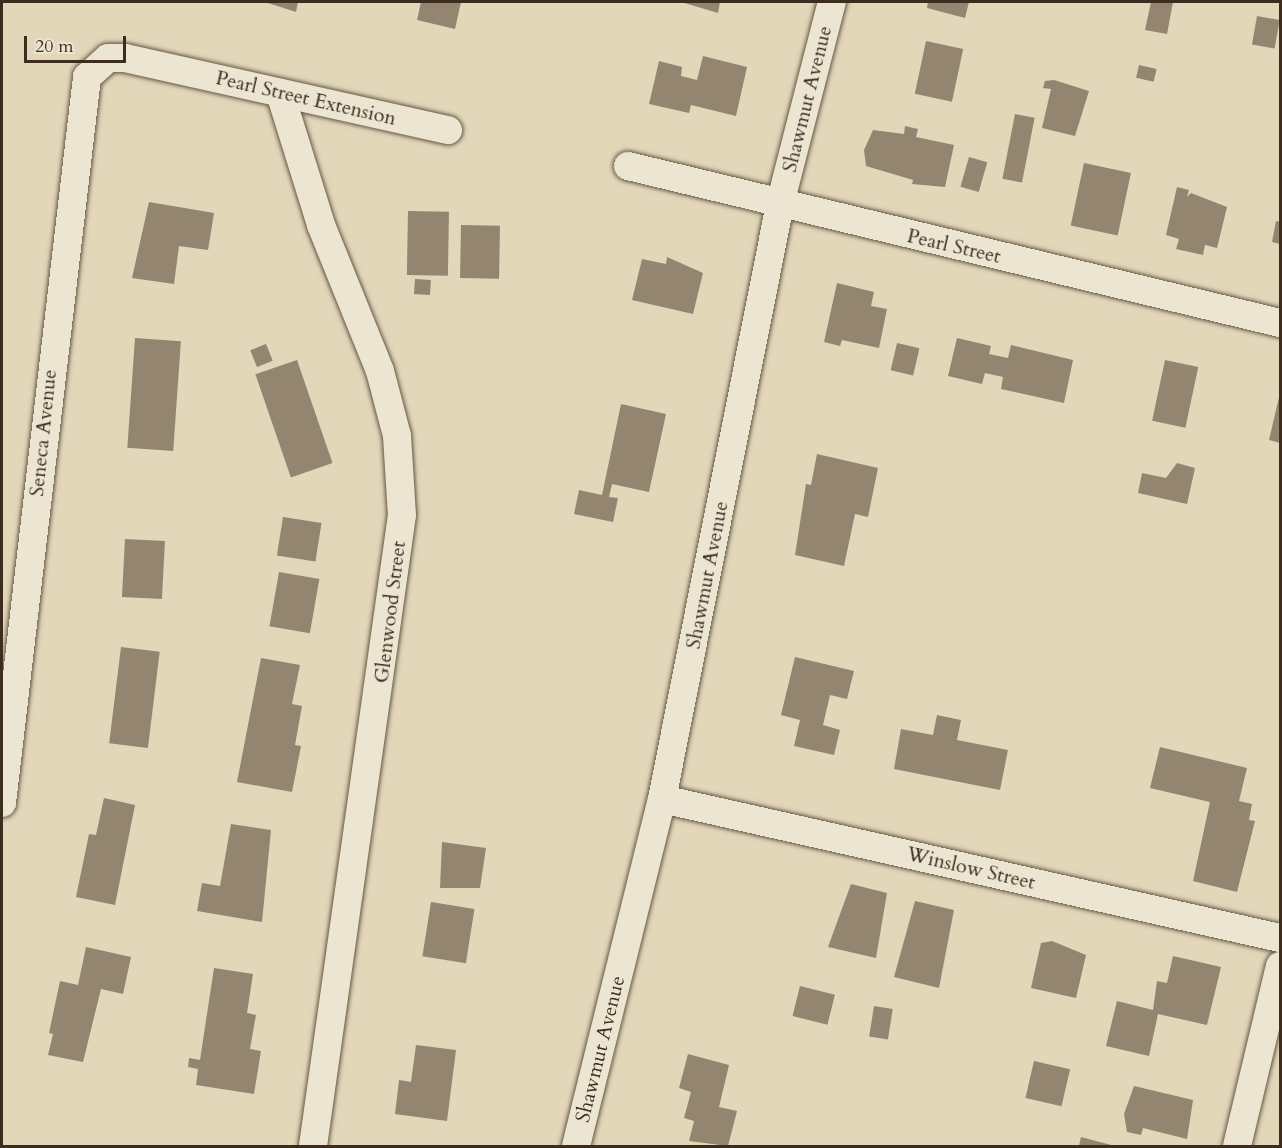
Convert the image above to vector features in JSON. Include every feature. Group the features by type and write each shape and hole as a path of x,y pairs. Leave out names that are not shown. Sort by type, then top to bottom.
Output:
{"street":[{"name":"Shawmut Avenue","path":"576,1146 662,799 780,204 832,2"},
{"name":"Pearl Street Extension","path":"95,66 124,58 448,130"},
{"name":"Seneca Avenue","path":"2,803 81,99 95,66"},
{"name":"Glenwood Street","path":"280,93 321,225 380,372 397,436 402,505 392,609 313,1146"},
{"name":"Pearl Street","path":"628,166 1281,323"},
{"name":"Winslow Street","path":"662,799 1281,938"},
{"path":"1237,1146 1281,966"}],"building":[{"path":"265,2 298,2 296,12"},
{"path":"421,2 461,2 455,29 417,20"},
{"path":"681,2 720,2 718,13"},
{"path":"928,2 969,2 965,18 927,8"},
{"path":"1151,2 1173,2 1167,34 1145,30"},
{"path":"1257,16 1280,20 1275,49 1252,45"},
{"path":"926,41 963,49 952,102 915,94"},
{"path":"703,56 747,67 736,116 691,105 689,113 649,104 659,61 682,67 681,76 697,80"},
{"path":"1139,65 1157,69 1154,82 1136,78"},
{"path":"1054,80 1089,91 1075,136 1042,128 1051,89 1043,88 1045,81"},
{"path":"1015,114 1035,118 1022,183 1002,179"},
{"path":"905,126 918,129 916,137 954,145 945,187 912,184 913,180 866,166 864,150 873,130 904,134"},
{"path":"969,157 987,162 979,192 960,187"},
{"path":"1084,163 1131,173 1118,236 1071,226"},
{"path":"1177,187 1189,190 1187,197 1191,193 1227,207 1217,248 1205,245 1203,255 1176,249 1179,239 1166,235"},
{"path":"149,202 214,213 208,250 179,246 174,284 132,278"},
{"path":"408,211 449,212 448,276 407,275"},
{"path":"1276,221 1280,222 1280,244 1272,242"},
{"path":"461,225 500,226 499,279 460,278"},
{"path":"667,257 703,273 693,314 632,300 642,259 666,264"},
{"path":"415,279 431,280 430,295 414,294"},
{"path":"837,283 874,292 871,306 887,309 879,348 842,340 840,346 824,342"},
{"path":"135,338 181,341 173,451 127,448"},
{"path":"957,338 991,346 989,354 1008,358 1011,345 1073,360 1064,403 1001,389 1003,377 985,373 982,384 948,376"},
{"path":"897,343 919,348 913,375 891,370"},
{"path":"266,344 273,361 257,367 250,350"},
{"path":"297,360 332,463 291,477 255,374"},
{"path":"1165,360 1198,367 1185,428 1152,421"},
{"path":"1280,393 1280,443 1269,440"},
{"path":"621,404 666,414 649,492 612,484 609,497 618,498 613,522 574,514 579,490 602,495"},
{"path":"817,454 878,468 868,517 855,514 844,566 795,555 806,484 811,485"},
{"path":"1177,463 1195,468 1187,504 1138,493 1142,473 1166,478"},
{"path":"283,517 322,523 315,562 277,556"},
{"path":"125,539 165,541 162,599 122,597"},
{"path":"279,572 319,579 310,633 269,626"},
{"path":"121,647 160,652 148,748 109,743"},
{"path":"795,657 854,671 847,699 830,695 823,725 840,730 834,755 794,746 800,720 781,715"},
{"path":"261,658 300,665 292,704 302,706 295,745 301,746 292,792 237,782"},
{"path":"937,715 961,720 957,740 1008,750 1000,790 894,769 901,729 933,735"},
{"path":"1160,747 1247,768 1239,801 1252,804 1249,820 1255,821 1237,892 1193,881 1210,802 1150,788"},
{"path":"104,798 135,805 115,905 76,897 89,834 96,835"},
{"path":"231,824 271,830 262,922 197,911 202,883 220,886"},
{"path":"442,842 486,848 480,888 440,888"},
{"path":"851,884 887,893 876,958 828,947"},
{"path":"915,901 954,910 939,988 894,977"},
{"path":"431,902 474,909 466,963 422,956"},
{"path":"1052,941 1086,955 1076,998 1031,988 1041,943"},
{"path":"86,947 131,957 123,994 101,989 83,1062 48,1055 53,1034 49,1033 60,981 78,985"},
{"path":"1173,956 1221,967 1207,1025 1158,1014 1149,1056 1106,1046 1117,1001 1153,1010 1157,981 1167,983"},
{"path":"214,968 253,974 247,1013 256,1015 250,1049 261,1051 254,1094 196,1085 198,1069 188,1067 189,1058 200,1060"},
{"path":"800,986 835,995 827,1025 793,1016"},
{"path":"874,1006 893,1009 888,1040 869,1037"},
{"path":"416,1045 456,1050 447,1121 395,1114 399,1080 411,1082"},
{"path":"688,1054 729,1065 719,1107 737,1111 728,1146 689,1141 694,1121 684,1118 691,1092 679,1088"},
{"path":"1034,1061 1070,1069 1062,1106 1025,1098"},
{"path":"1134,1086 1193,1100 1187,1139 1143,1128 1141,1135 1127,1132 1124,1114"},
{"path":"1081,1137 1115,1146 1079,1146"}]}
